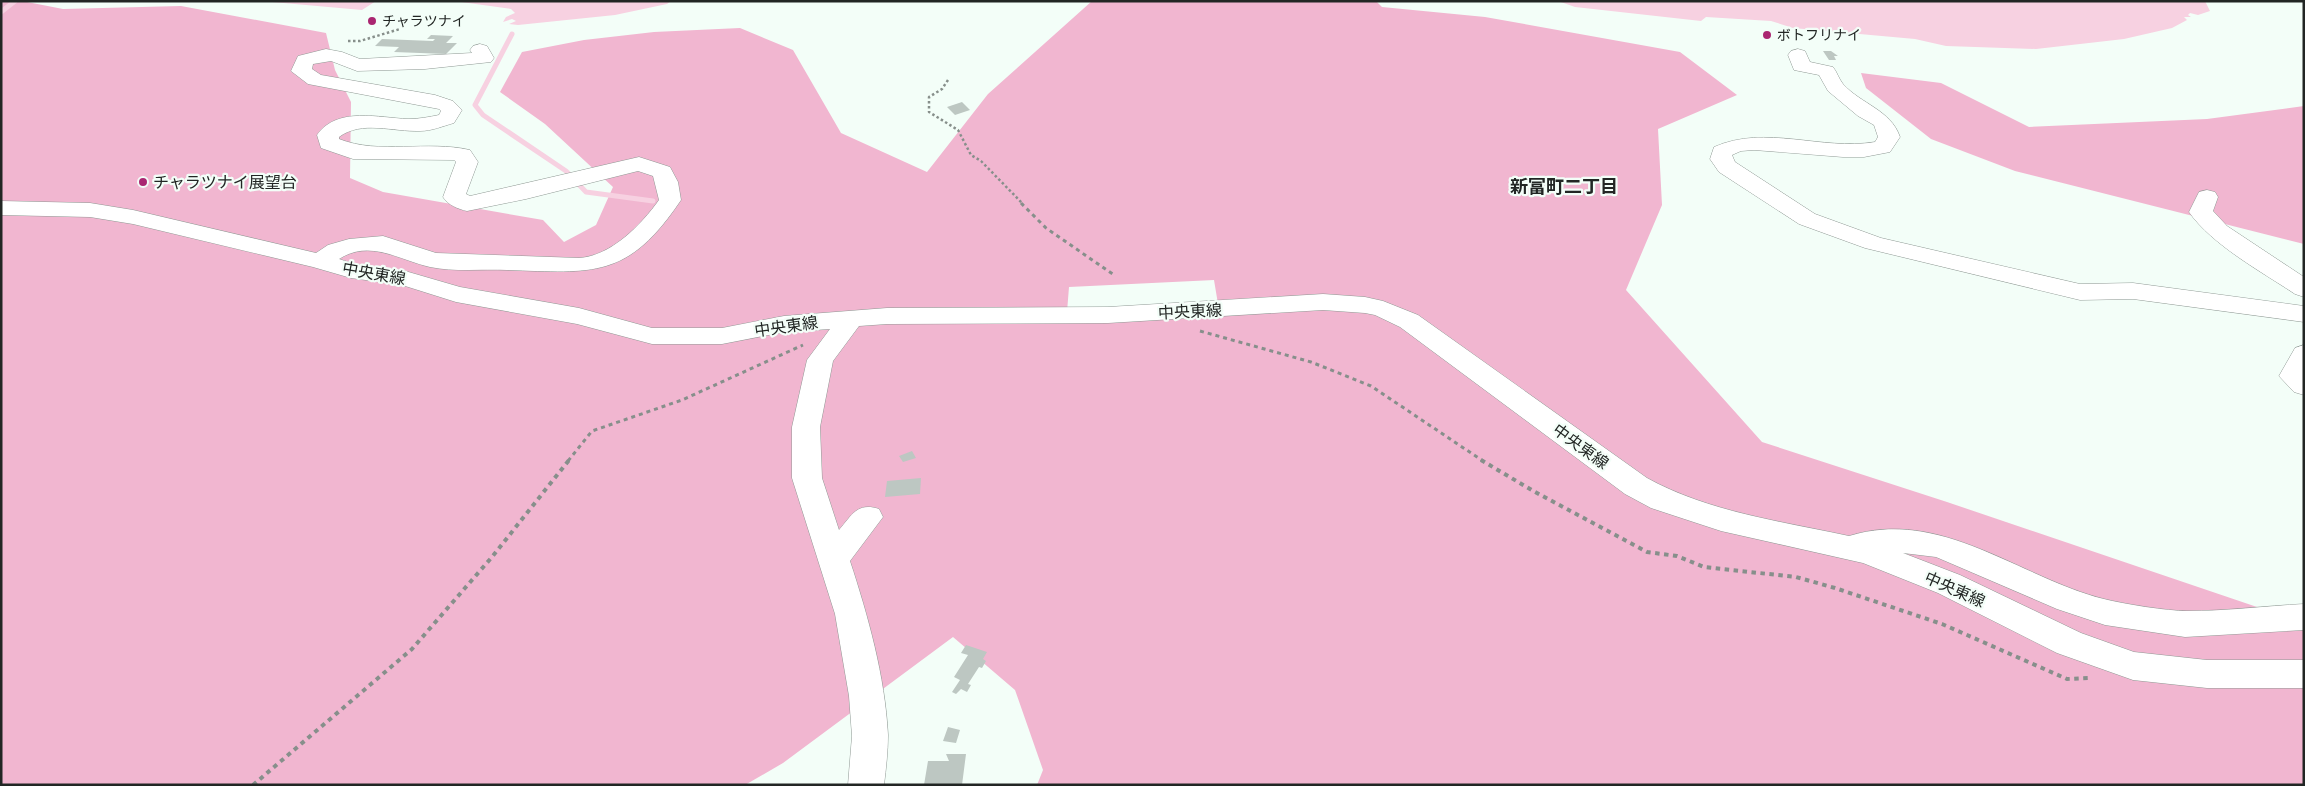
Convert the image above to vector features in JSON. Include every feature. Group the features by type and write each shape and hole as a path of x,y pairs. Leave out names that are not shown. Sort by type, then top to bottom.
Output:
{"street":[{"path":"320,261 337,250 357,244 383,243 433,260 570,265 593,264 626,249 661,214 670,200 667,182 662,172 640,164 526,192 467,204 454,197 467,162 462,155 450,152 353,152 330,143 328,135 336,128 349,122 421,125 447,119 452,110 446,105 435,101 315,80 301,71 305,60 326,54 356,65 366,65 484,58 480,50"},
{"path":"1798,55 1801,66 1826,71 1835,87 1865,112 1881,121 1886,127 1888,137 1882,147 1871,151 1852,152 1763,142 1729,146 1722,152 1721,158 1727,167 1807,220 1873,243 2080,292 2133,291 2304,314"},
{"path":"2206,197 2201,212 2219,231 2304,289"},
{"name":"中央東線","path":"1,208 90,210 133,217 320,261 351,271 405,278 456,294 579,316 652,336 722,336 784,324 852,318 1108,315 1323,302 1365,305 1383,309 1409,322 1612,469 1662,500 1721,520 1868,552 1949,584 2069,643 2133,666 2208,674 2304,674"},
{"path":"852,318 820,360 806,427 807,478 851,614 866,696 870,736 866,785"},
{"path":"2304,354 2293,376 2304,386"},
{"path":"832,560 868,517"},
{"path":"1839,546 1905,541 1940,546 2068,600 2114,614 2185,624 2304,617"}],"path":[{"path":"948,80 942,89 928,97 929,112 960,132 966,150 981,161 1046,228 1114,276"},
{"path":"253,785 412,649 492,557 592,431 682,400 808,342"}],"shaded area":[{"path":"1,1 22,1 63,9 181,6 326,33 335,70 351,102 350,178 383,192 543,220 564,242 596,225 613,187 545,124 500,92 522,52 584,40 654,32 740,28 793,50 841,133 927,172 988,94 1092,1 1376,1 1382,7 1485,17 1680,52 1737,95 1658,129 1662,205 1626,290 1762,442 1947,502 2304,623 2304,785 1037,785 1043,770 1015,690 953,637 783,763 745,785 1,785","holes":["1214,280 1218,304 1067,312 1069,287"]},
{"path":"261,1 376,1 362,10"},
{"path":"454,1 671,1 667,4 615,15 518,25 509,24 516,21 512,19 503,22 506,17 515,13 511,9"},
{"path":"1558,1 2205,1 2210,11 2198,15 2190,13 2188,15 2191,17 2184,17 2187,20 2172,28 2124,39 2036,49 1946,46 1915,39 1793,28 1771,21 1706,17 1701,21 1575,7"},
{"path":"1861,73 1941,83 2029,127 2207,119 2304,106 2304,244 2015,171 1931,139 1866,88"}],"building":[{"path":"431,35 453,36 446,43 457,43 446,54 394,52 399,47 375,46 382,39 433,41 435,39 427,39"},
{"path":"1823,51 1831,51 1838,56 1834,56 1836,60 1829,60"},
{"path":"962,102 970,110 955,115 947,107"},
{"path":"912,451 916,458 903,462 899,456"},
{"path":"921,478 920,494 885,497 887,481"},
{"path":"966,645 987,652 983,659 986,661 982,668 979,667 968,684 971,685 967,692 961,689 956,694 952,692 960,680 954,677 968,655 961,653"},
{"path":"948,727 960,730 956,743 943,741"},
{"path":"946,754 966,754 962,785 924,785 928,761 949,761"}],"waterway":[{"path":"1,12 15,1"},
{"path":"512,34 475,105 483,115 566,171 586,192 653,201"}],"place":[{"name":"チャラツナイ","path":"372,21"},
{"name":"ボトフリナイ","path":"1767,35"},
{"name":"チャラツナイ展望台","path":"143,182"}],"district":[{"name":"新富町二丁目","path":"1564,187"}]}
